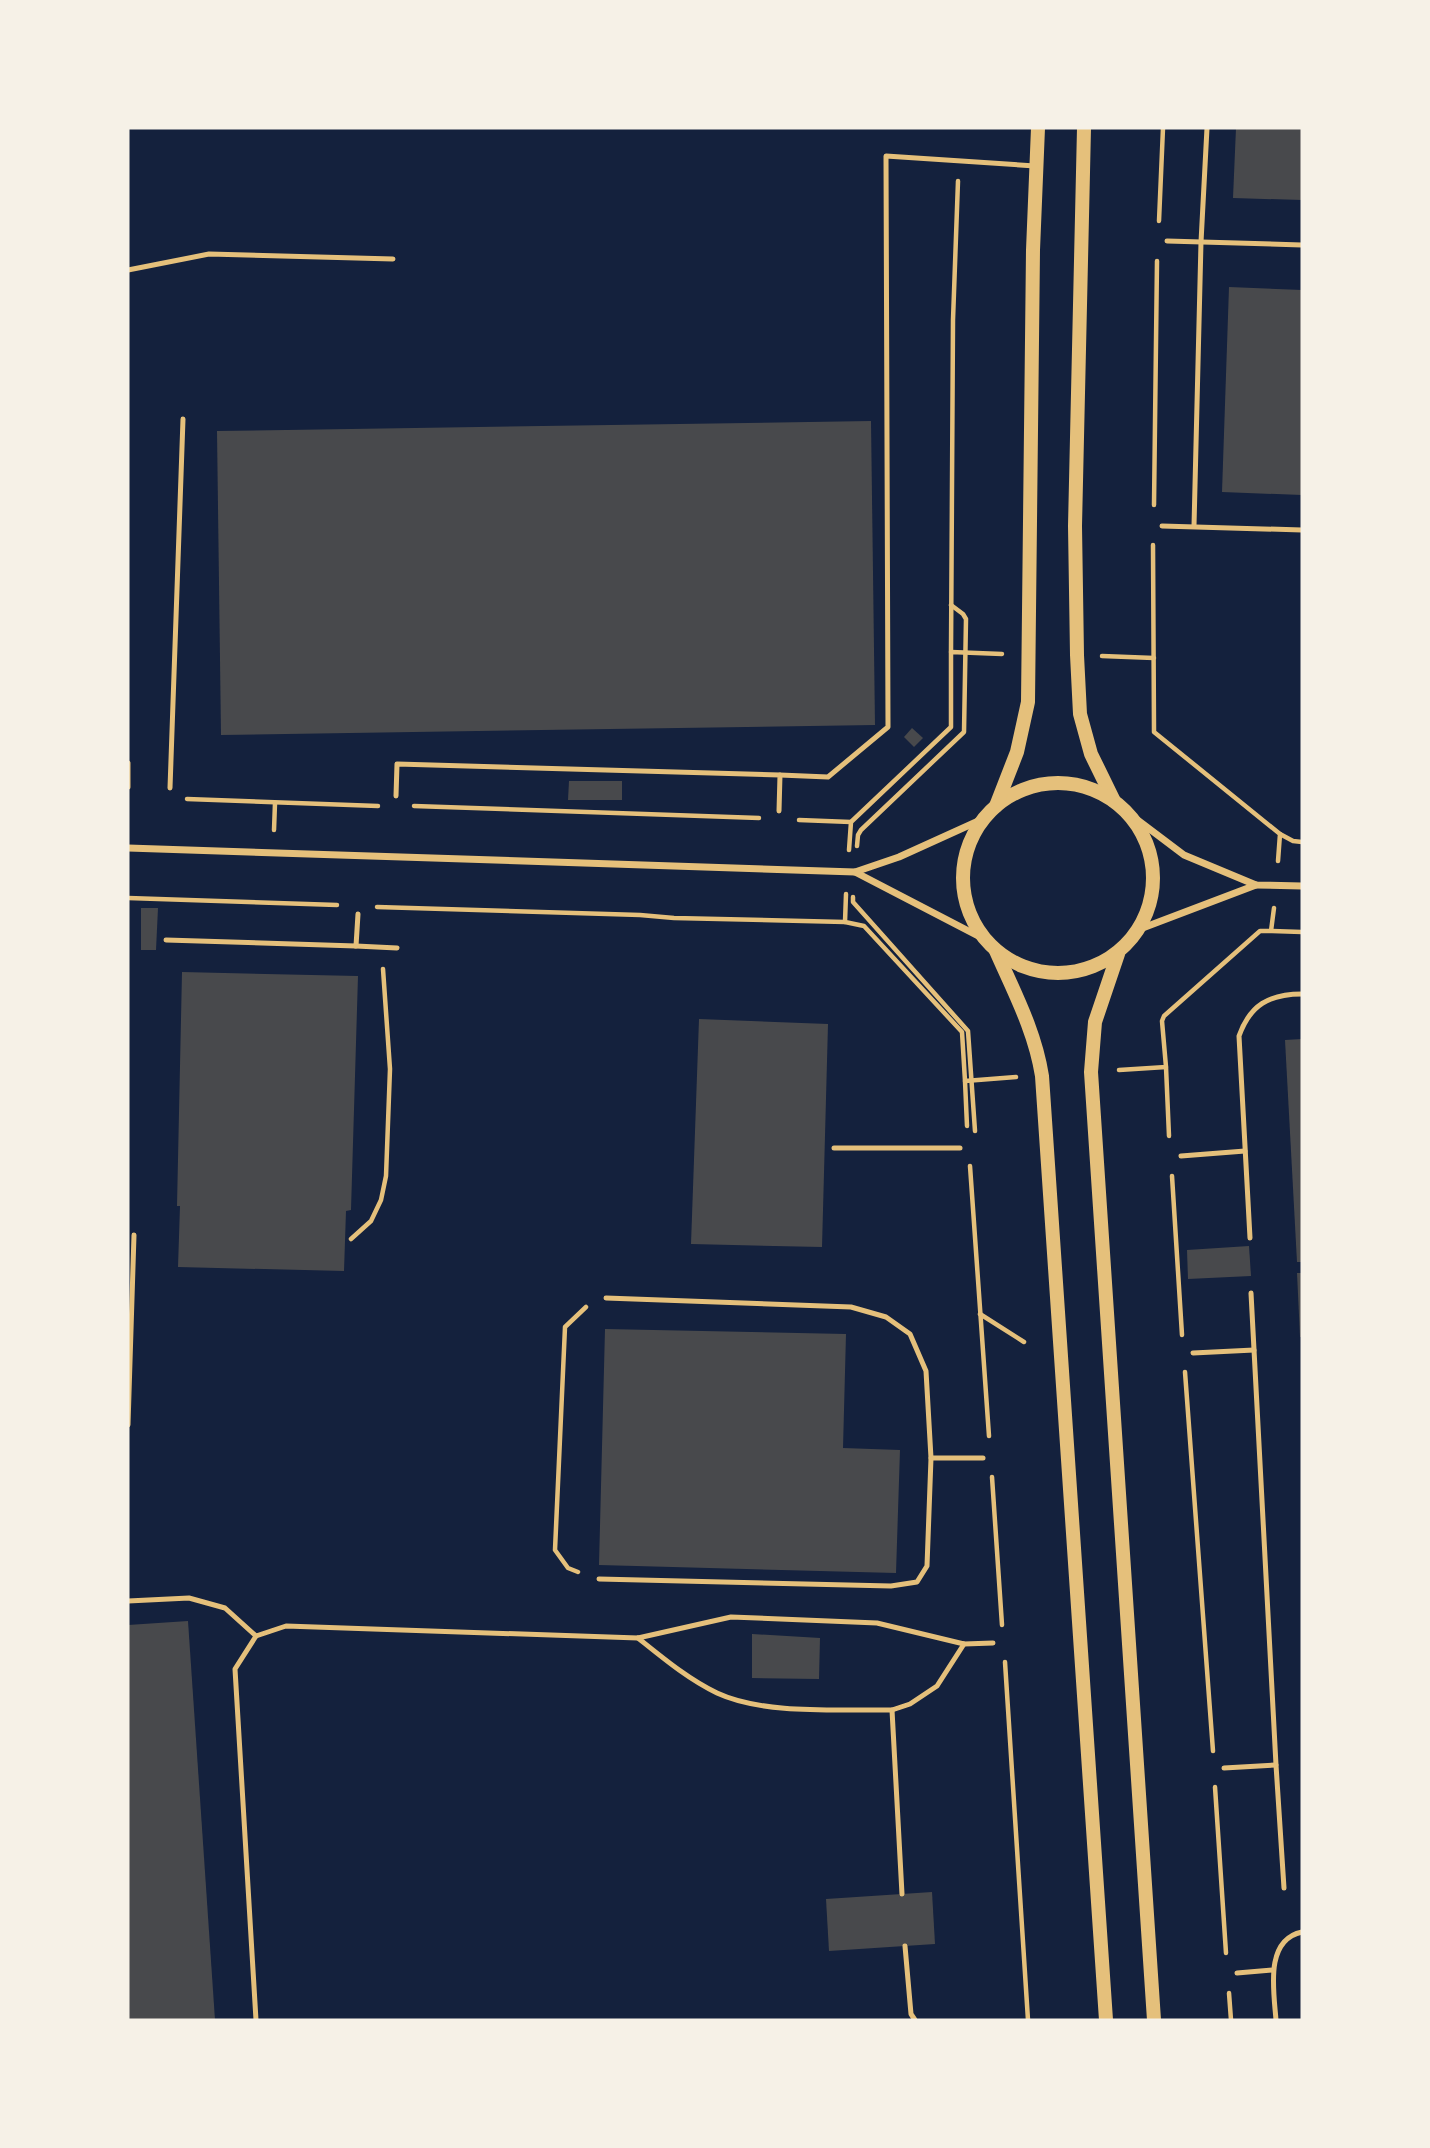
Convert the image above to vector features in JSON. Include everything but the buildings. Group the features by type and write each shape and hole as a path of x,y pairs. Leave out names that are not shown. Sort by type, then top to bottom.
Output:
{"main road":[{"path":"996,806 1017,752 1028,702 1033,250 1038,128"},
{"path":"1084,128 1076,512 1077,655 1080,714 1091,754 1114,801"},
{"path":"1063,783 1098,792 1114,801 1127,812 1143,834 1152,859 1152,900 1140,929 1118,954 1089,969 1057,974 1024,968 996,951 971,919 963,879 965,858 971,839 985,818 1011,796 1045,784 1063,783"},
{"path":"996,951 1030,1026 1038,1049 1042,1076 1106,2020"},
{"path":"1118,954 1095,1022 1091,1072 1154,2020"}],"street":[{"path":"1127,812 1184,855 1256,885 1302,887"},
{"path":"128,848 851,872 899,857 985,818"},
{"path":"851,872 984,939"},
{"path":"1140,929 1256,885"}],"lane":[{"path":"1194,526 1201,242 1207,128"},
{"path":"396,796 397,764 828,777 888,727 886,156 1037,166"},
{"path":"1167,241 1302,245"},
{"path":"128,270 209,254 393,259"},
{"path":"170,788 183,419"},
{"path":"1162,526 1302,530"},
{"path":"128,763 128,788"},
{"path":"779,811 780,775"},
{"path":"356,946 358,914"},
{"path":"166,940 397,948"},
{"path":"1250,1238 1239,1036 1245,1020 1267,999 1302,994"},
{"path":"834,1148 960,1147"},
{"path":"1181,1156 1245,1151"},
{"path":"128,1425 134,1235"},
{"path":"1251,1293 1284,1888"},
{"path":"598,1579 891,1586 917,1582 927,1566 931,1458 926,1371 910,1334 887,1317 851,1307 606,1298"},
{"path":"1193,1353 1254,1350"},
{"path":"931,1458 983,1458"},
{"path":"128,1601 189,1598 225,1608 256,1636"},
{"path":"256,2020 235,1670 256,1636 286,1626 638,1638 730,1617 877,1623 964,1644 993,1643"},
{"path":"638,1638 679,1671 718,1693 761,1707 892,1710 910,1704 937,1686 964,1644"},
{"path":"892,1710 902,1894"},
{"path":"1224,1768 1276,1765"},
{"path":"1276,2020 1273,1970 1279,1949 1294,1934 1302,1932"},
{"path":"905,1945 912,2014 915,2020"},
{"path":"1237,1973 1273,1970"}],"path":[{"path":"1158,228 1163,128"},
{"path":"789,819 851,822 951,727 953,320 959,160"},
{"path":"1154,512 1158,254"},
{"path":"1153,539 1154,732 1280,834 1293,841 1302,842"},
{"path":"951,652 1028,654"},
{"path":"1077,655 1154,658"},
{"path":"183,799 384,806"},
{"path":"405,806 764,818"},
{"path":"845,922 851,872 851,822"},
{"path":"1272,931 1280,834"},
{"path":"128,898 345,906"},
{"path":"372,906 845,922 864,926 962,1032 968,1134"},
{"path":"1170,1143 1162,1021 1164,1016 1260,931 1302,932"},
{"path":"351,1239 371,1221 381,1200 386,1175 390,1069 381,947"},
{"path":"1091,1072 1166,1067"},
{"path":"965,1081 1042,1076"},
{"path":"969,1161 989,1445"},
{"path":"1171,1169 1182,1341"},
{"path":"598,1579 568,1568 555,1550 565,1327 586,1307 606,1298"},
{"path":"980,1314 1024,1342"},
{"path":"1184,1368 1213,1754"},
{"path":"991,1472 1003,1630"},
{"path":"1004,1656 1028,2020"},
{"path":"1215,1781 1227,1960"},
{"path":"1228,1985 1231,2020"}]}
